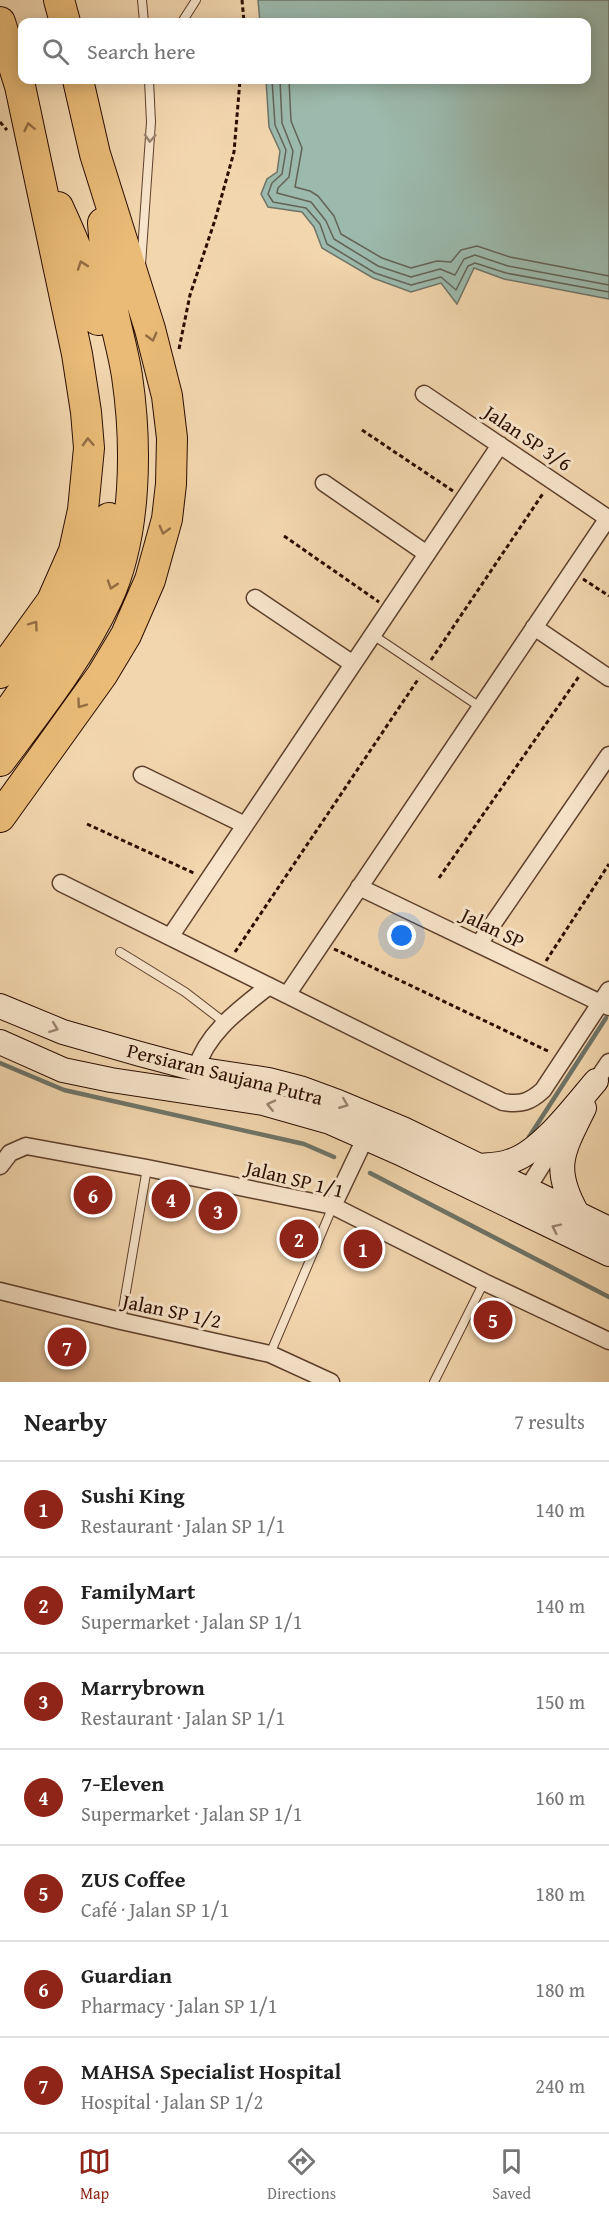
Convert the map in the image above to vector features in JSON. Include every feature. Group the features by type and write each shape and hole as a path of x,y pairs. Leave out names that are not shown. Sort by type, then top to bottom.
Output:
{"highway":[{"path":"59,0 64,18"},
{"path":"0,22 18,80"},
{"path":"0,673 52,601 74,551 88,480 88,436 79,365 19,84"},
{"path":"0,817 102,675 126,635 150,580 167,519 171,484 172,438 167,396 150,329 95,154 79,84"},
{"path":"12,720 78,651 108,598 123,552 131,503 134,451 127,376 111,299 95,154"},
{"path":"0,761 12,720 86,588 104,546 114,496 119,444 110,377 94,299 77,249 37,162"}],"main road":[{"name":"Persiaran Saujana Putra","path":"0,1006 63,1032 196,1068 269,1080 300,1088 609,1254"},
{"name":"Persiaran Saujana Putra","path":"0,1042 63,1070 111,1080 263,1103 330,1122 371,1127 479,1166 609,1229"},
{"path":"479,1166 501,1164 525,1155 552,1132 603,1071"},
{"path":"577,1213 564,1185 561,1169 563,1155 603,1071"}],"street":[{"name":"Jalan SP 3/6","path":"424,394 608,518"},
{"path":"170,937 501,445"},
{"path":"324,483 427,554"},
{"path":"287,995 608,518"},
{"path":"255,598 354,664"},
{"path":"534,627 609,678"},
{"path":"479,944 609,755"},
{"path":"142,775 245,825"},
{"path":"61,883 503,1102 523,1104 533,1099 543,1089 606,1000"},
{"name":"Jalan SP","path":"359,887 539,973 606,1000"},
{"path":"196,1068 200,1057 224,1022 269,986"},
{"path":"527,1189 603,1071"},
{"path":"333,1206 371,1127"},
{"name":"Jalan SP 1/1","path":"0,1166 10,1153 26,1146 333,1206 484,1282 609,1341"},
{"name":"Jalan SP 1/2","path":"0,1291 121,1322 270,1354 331,1382"}],"lane":[{"path":"142,0 144,18"},
{"path":"185,18 196,0"},
{"path":"138,295 145,228 151,122 149,84"},
{"path":"150,91 153,84"},
{"path":"373,635 480,707"},
{"path":"120,952 185,992 224,1022"},
{"path":"121,1322 147,1168"},
{"path":"270,1354 333,1206"},
{"path":"434,1382 484,1282"}],"path":[{"path":"242,0 244,18"},
{"path":"177,357 190,295 215,220 234,152 240,84"},
{"path":"362,430 464,499"},
{"path":"226,965 552,480"},
{"path":"284,536 390,610"},
{"path":"572,571 609,596"},
{"path":"439,878 588,664"},
{"path":"87,824 208,880"},
{"path":"539,973 609,864"},
{"path":"322,943 564,1059"}],"water":[{"path":"258,0 609,0 609,299 504,279 474,268 457,304 441,283 411,292 373,278 322,248 314,227 302,212 268,207 261,194 267,179 277,172 280,151 269,127 266,84 591,84 591,18 260,18"}],"waterway":[{"path":"529,1137 606,1018"},
{"path":"0,1063 64,1090 304,1144 334,1157"},
{"path":"370,1173 609,1297"}],"place":[{"name":"Guardian","path":"93,1195"},
{"name":"7-Eleven","path":"171,1199"},
{"name":"Marrybrown","path":"218,1211"},
{"name":"FamilyMart","path":"299,1239"},
{"name":"Sushi King","path":"363,1249"},
{"name":"ZUS Coffee","path":"493,1320"},
{"name":"MAHSA Specialist Hospital","path":"67,1347"}]}
